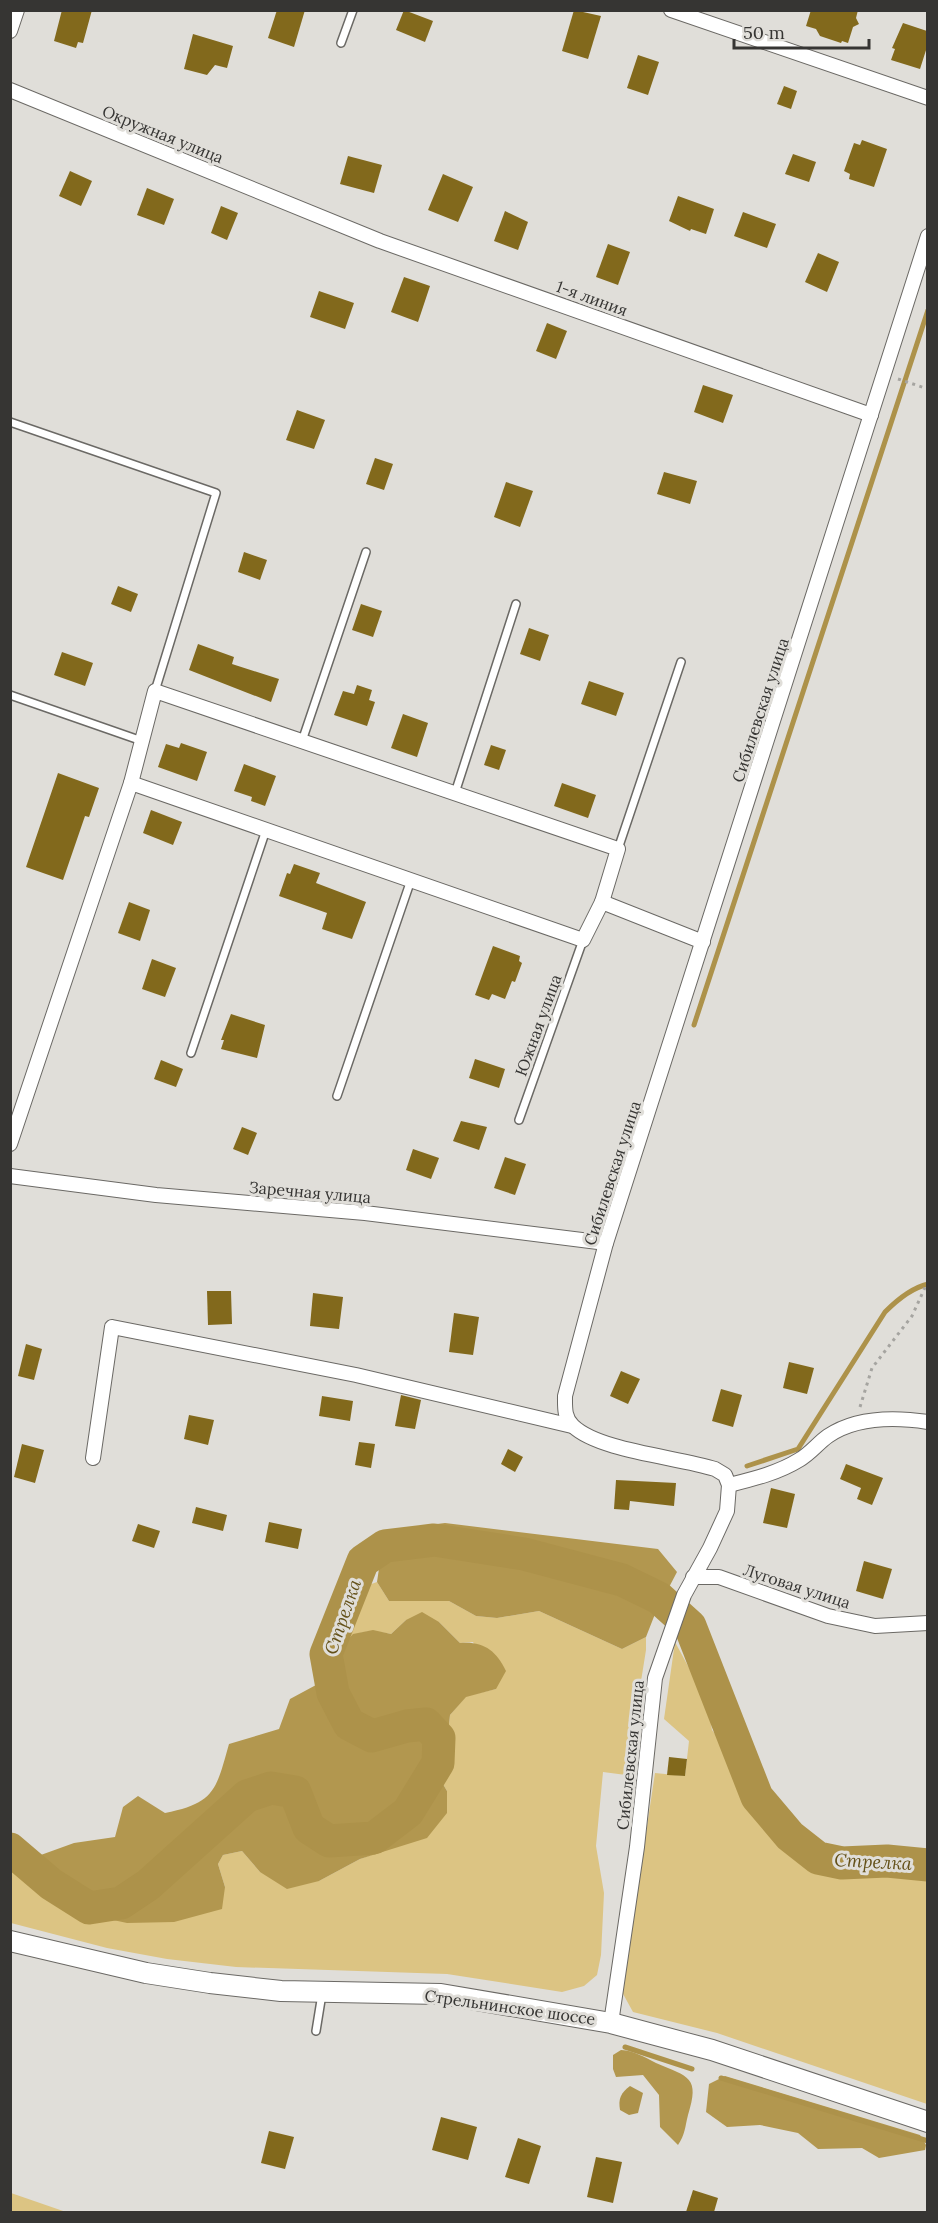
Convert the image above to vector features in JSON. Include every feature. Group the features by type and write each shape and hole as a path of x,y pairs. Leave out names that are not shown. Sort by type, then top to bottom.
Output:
{"main road":[{"name":"Стрельнинское шоссе","path":"10,1941 146,1973 210,1983 282,1990 441,1994 611,2023 712,2050 927,2122"}],"street":[{"path":"10,31 17,10"},
{"path":"671,10 927,98"},
{"name":"Окружная улица","path":"10,90 304,209"},
{"name":"1-я линия","path":"304,209 380,241 871,415"},
{"name":"Сибилевская улица","path":"572,1426 565,1413 565,1396 606,1243 927,236"},
{"path":"10,1144 131,783 155,691 618,849 602,902 583,940 131,783"},
{"path":"602,902 703,942"},
{"name":"Заречная улица","path":"10,1176 156,1195 365,1213 606,1243"},
{"path":"93,1458 112,1328 356,1375 572,1426 590,1437 715,1469 725,1475 729,1485 762,1477 801,1460 829,1436 855,1424 903,1418 927,1422"},
{"name":"Сибилевская улица","path":"611,2023 637,1847 655,1678 670,1628 684,1595 721,1526 729,1497 729,1485"},
{"name":"Луговая улица","path":"693,1577 719,1577 828,1616 875,1626 927,1623"}],"lane":[{"path":"341,43 353,10"},
{"path":"10,422 216,493 155,691"},
{"path":"302,741 366,552"},
{"path":"455,793 516,604"},
{"path":"618,849 681,662"},
{"path":"10,695 142,741"},
{"path":"191,1053 266,830"},
{"path":"337,1096 411,880"},
{"name":"Южная улица","path":"519,1120 583,940"},
{"path":"316,2031 322,1991"}],"path":[{"path":"899,380 927,388"},
{"path":"855,1424 872,1368 912,1316 927,1281"}],"shaded area":[{"path":"445,1523 658,1549 677,1572 646,1637 622,1649 539,1611 497,1618 476,1616 449,1601 389,1601 377,1582 381,1555 421,1526"},
{"path":"377,1582 389,1601 449,1601 476,1616 497,1618 539,1611 622,1649 646,1637 646,1650 626,1775 603,1772 596,1846 604,1893 601,1955 597,1975 584,1986 562,1992 447,1974 236,1967 167,1959 107,1948 11,1923 10,1867 48,1900 225,1887 218,1864 223,1855 242,1851 260,1872 319,1881 360,1859 391,1848 447,1791 437,1774 446,1751 450,1715 466,1696 496,1689 473,1642 460,1643 439,1622 406,1620 391,1634 371,1631 357,1634 345,1643 332,1658 343,1619 357,1589"},
{"path":"422,1612 439,1622 460,1643 482,1645 488,1648 498,1657 506,1671 496,1689 466,1697 450,1715 446,1751 437,1774 447,1791 447,1813 427,1838 360,1859 319,1881 287,1889 260,1872 242,1851 223,1855 218,1864 225,1887 222,1909 174,1922 127,1923 90,1915 48,1900 34,1881 38,1856 74,1843 115,1837 123,1807 138,1796 165,1813 182,1809 204,1799 211,1792 221,1773 229,1744 279,1729 290,1699 316,1685 334,1655 353,1634 373,1630 391,1634 406,1620"},
{"path":"675,1642 706,1694 712,1730 735,1760 746,1795 757,1813 793,1852 827,1871 911,1870 927,1876 927,2104 717,2033 633,2012 622,1992 655,1773 685,1776 689,1741 664,1719"},
{"path":"621,2050 639,2055 689,2080 693,2093 678,2145 660,2127 659,2095 643,2075 616,2077 613,2069 613,2055"},
{"path":"725,2076 920,2135 926,2145 925,2150 879,2158 862,2148 818,2149 798,2133 760,2125 727,2127 706,2112 709,2084"},
{"path":"630,2086 643,2093 638,2113 629,2115 620,2110 619,2102 622,2094"},
{"path":"11,2193 66,2212 11,2212"}],"building":[{"path":"62,10 92,10 83,43 78,42 76,48 54,41"},
{"path":"277,10 305,10 294,47 268,38"},
{"path":"404,10 433,21 425,42 396,30"},
{"path":"574,10 601,16 588,59 562,51"},
{"path":"811,10 858,10 856,18 859,24 853,27 848,43 842,41 841,43 820,36 816,29 806,26"},
{"path":"903,23 927,31 927,47 920,69 891,60 895,49 892,48"},
{"path":"193,34 233,46 227,68 215,65 207,75 184,69"},
{"path":"638,55 659,62 648,95 627,88"},
{"path":"784,86 797,91 791,109 777,104"},
{"path":"862,140 887,149 874,187 849,179 850,174 844,171 854,143 860,145"},
{"path":"793,154 816,162 809,182 785,174"},
{"path":"348,156 382,165 374,193 340,184"},
{"path":"70,171 92,181 81,206 59,196"},
{"path":"443,174 473,187 458,222 428,210"},
{"path":"147,188 174,199 164,225 137,215"},
{"path":"678,196 714,209 706,234 691,229 690,231 669,221"},
{"path":"221,206 238,213 227,240 211,233"},
{"path":"505,211 528,222 518,250 494,241"},
{"path":"743,212 776,224 767,248 734,236"},
{"path":"608,244 630,252 618,285 596,277"},
{"path":"818,253 839,262 827,292 805,282"},
{"path":"404,277 430,286 418,322 391,312"},
{"path":"319,291 354,303 345,329 310,317"},
{"path":"547,323 567,331 556,359 536,351"},
{"path":"703,385 733,395 723,423 694,412"},
{"path":"297,410 325,420 314,449 286,440"},
{"path":"375,458 393,464 384,490 366,484"},
{"path":"664,472 697,481 690,504 657,494"},
{"path":"506,482 533,491 520,527 494,517"},
{"path":"244,552 267,560 260,580 238,572"},
{"path":"118,586 138,594 131,612 111,604"},
{"path":"361,604 382,611 373,637 352,630"},
{"path":"529,628 549,635 540,661 520,654"},
{"path":"198,644 234,657 232,664 279,679 271,702 189,670"},
{"path":"62,652 93,663 85,686 54,675"},
{"path":"589,681 624,693 616,716 581,704"},
{"path":"357,685 372,690 369,700 375,702 367,726 334,715 343,691 354,694"},
{"path":"403,714 428,723 417,757 391,748"},
{"path":"181,743 207,752 197,781 158,767 166,744 179,748"},
{"path":"491,745 506,750 499,770 484,765"},
{"path":"244,764 276,776 265,806 251,801 252,797 234,791"},
{"path":"58,773 99,788 89,817 85,816 63,880 26,867"},
{"path":"562,783 596,795 588,818 554,806"},
{"path":"151,810 182,822 173,845 143,833"},
{"path":"294,864 320,873 316,883 366,902 352,939 322,929 327,913 279,896 287,873 290,874"},
{"path":"129,902 150,910 140,941 118,933"},
{"path":"493,946 520,956 519,961 522,963 505,999 492,994 489,1000 475,995"},
{"path":"152,959 176,968 165,997 142,989"},
{"path":"231,1014 265,1025 257,1058 221,1049 224,1040 221,1040"},
{"path":"475,1059 505,1069 499,1088 469,1078"},
{"path":"161,1060 183,1069 176,1087 154,1079"},
{"path":"461,1121 487,1127 479,1150 453,1141"},
{"path":"242,1127 257,1133 248,1155 233,1149"},
{"path":"413,1149 439,1158 431,1179 406,1170"},
{"path":"505,1157 526,1164 515,1195 494,1188"},
{"path":"207,1291 231,1291 232,1324 208,1325"},
{"path":"313,1293 343,1297 339,1329 310,1326"},
{"path":"454,1313 479,1317 473,1355 449,1352"},
{"path":"26,1344 42,1349 34,1380 18,1376"},
{"path":"789,1362 814,1368 807,1394 783,1388"},
{"path":"621,1371 640,1379 628,1404 610,1396"},
{"path":"721,1389 742,1395 733,1427 712,1421"},
{"path":"401,1395 421,1400 415,1429 395,1426"},
{"path":"322,1396 353,1401 350,1421 319,1416"},
{"path":"189,1415 214,1420 208,1445 184,1439"},
{"path":"359,1442 375,1444 371,1468 355,1465"},
{"path":"22,1444 44,1450 35,1483 14,1477"},
{"path":"508,1449 523,1457 515,1472 501,1464"},
{"path":"846,1464 883,1478 872,1505 857,1499 861,1488 840,1479"},
{"path":"616,1480 676,1483 674,1506 630,1501 629,1510 614,1509"},
{"path":"771,1488 795,1494 787,1528 763,1523"},
{"path":"196,1507 227,1515 223,1531 192,1523"},
{"path":"269,1522 302,1529 298,1549 265,1542"},
{"path":"138,1524 160,1531 154,1548 132,1541"},
{"path":"864,1561 892,1569 883,1599 856,1591"},
{"path":"669,1757 687,1759 685,1776 667,1775"},
{"path":"441,2117 477,2127 468,2160 432,2150"},
{"path":"269,2131 294,2137 285,2169 261,2163"},
{"path":"518,2138 541,2146 529,2184 505,2177"},
{"path":"596,2157 622,2162 613,2203 587,2197"},
{"path":"693,2190 718,2198 714,2212 686,2212"}],"waterway":[{"path":"694,1025 928,310"},
{"path":"747,1466 798,1449 885,1312 899,1299 928,1284"},
{"name":"Стрелка","path":"10,1849 51,1884 89,1908 121,1903 148,1885 247,1796 271,1788 295,1792 309,1828 329,1841 374,1838 408,1812 438,1763 439,1738 426,1724 407,1726 372,1736 349,1724 333,1693 326,1654 363,1561 385,1546 434,1540 524,1554 622,1580 659,1598 690,1626 757,1797 790,1836 818,1858 842,1863 887,1861 928,1865"},
{"path":"625,2047 692,2069"},
{"path":"721,2078 928,2141"}]}
